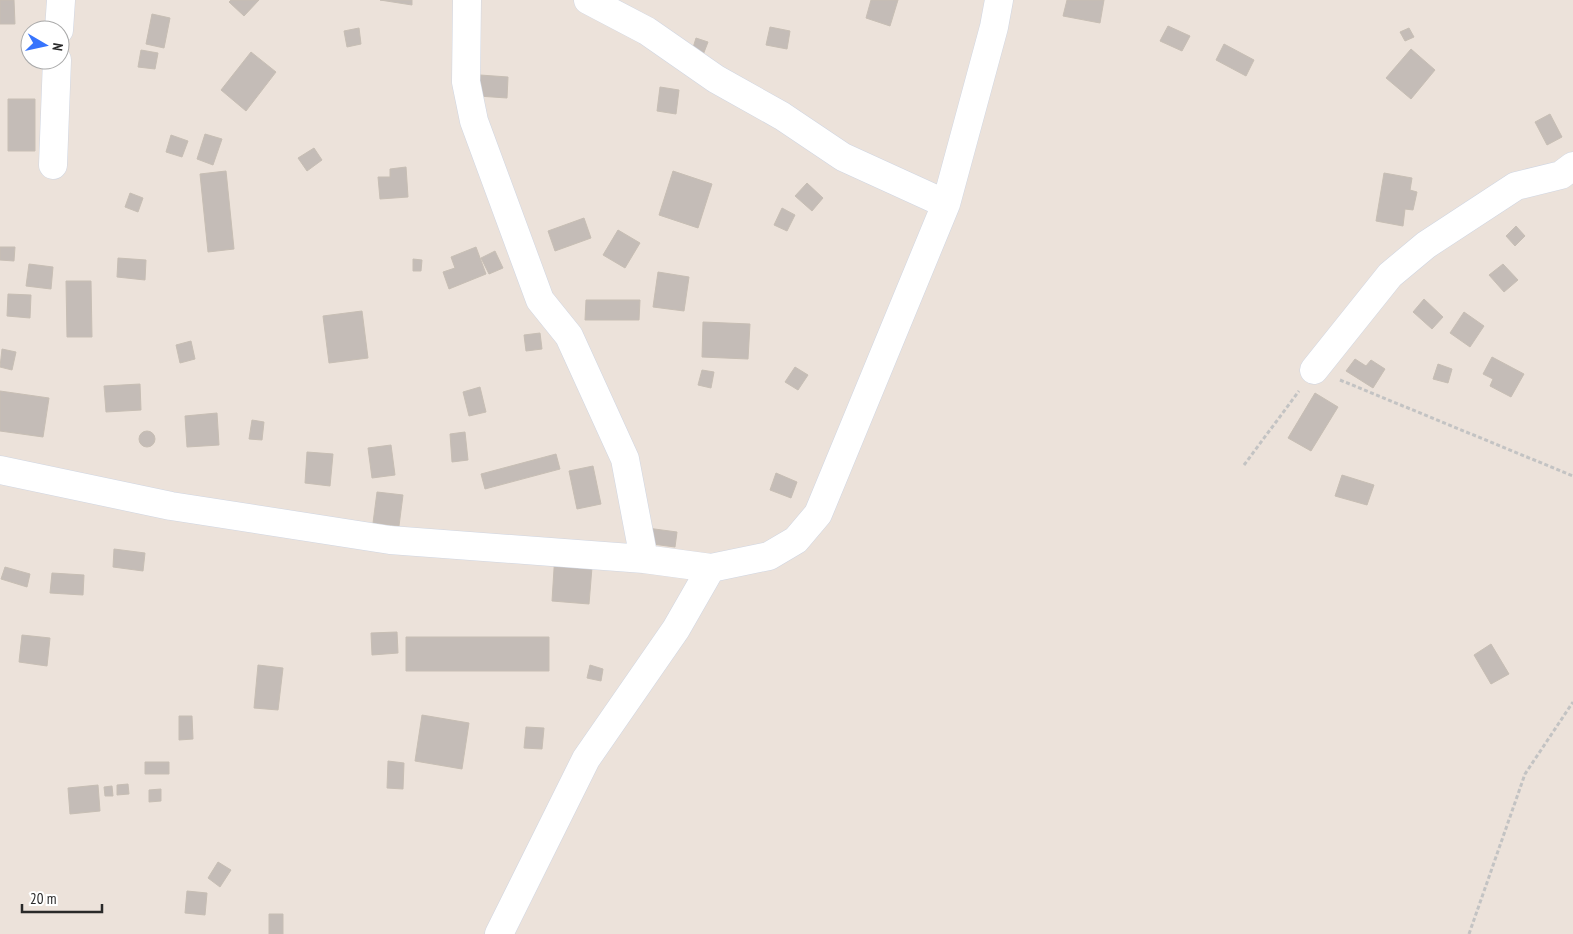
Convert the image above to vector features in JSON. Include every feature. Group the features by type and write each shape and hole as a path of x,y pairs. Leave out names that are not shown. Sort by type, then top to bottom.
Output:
{"street":[{"path":"60,20 61,0"},
{"path":"467,0 466,82 474,121 540,300 569,336 625,459 644,559"},
{"path":"588,0 647,31 716,79 782,116 843,157 946,204"},
{"path":"0,470 171,506 390,540 644,559 711,568 770,556 796,540 818,514 946,204 994,27 999,0"},
{"path":"53,164 57,70"},
{"path":"1314,370 1390,275 1426,245 1516,186 1561,175 1573,166"},
{"path":"500,934 586,759 676,629 711,568"}],"path":[{"path":"1244,465 1314,370 1573,476"},
{"path":"1468,934 1525,774 1573,702"}],"building":[{"path":"0,0 14,0 15,24 0,24"},
{"path":"231,0 259,0 244,16 229,2"},
{"path":"380,0 412,0 412,5"},
{"path":"871,0 898,0 890,26 866,18"},
{"path":"1067,0 1104,0 1100,23 1063,16"},
{"path":"152,14 170,18 164,48 146,44"},
{"path":"1168,26 1190,36 1182,51 1160,41"},
{"path":"770,27 790,31 787,49 766,45"},
{"path":"359,28 361,44 347,47 344,31"},
{"path":"1409,28 1414,37 1405,41 1400,32"},
{"path":"696,38 708,42 703,55 692,51"},
{"path":"1224,44 1254,60 1246,76 1216,60"},
{"path":"1411,49 1435,70 1411,99 1386,78"},
{"path":"141,50 158,53 155,69 138,67"},
{"path":"251,52 276,72 246,111 221,90"},
{"path":"480,75 508,77 507,98 478,96"},
{"path":"660,87 679,90 676,114 657,111"},
{"path":"8,99 35,99 35,151 8,151"},
{"path":"1550,114 1562,137 1547,145 1535,122"},
{"path":"205,134 222,139 213,165 197,159"},
{"path":"171,135 188,141 182,157 166,152"},
{"path":"314,148 322,160 307,171 298,158"},
{"path":"406,167 408,197 380,199 378,177 390,177 390,169"},
{"path":"226,171 234,249 208,252 200,174"},
{"path":"673,171 712,184 698,228 659,215"},
{"path":"1384,173 1412,178 1410,190 1417,192 1413,210 1405,209 1403,226 1376,221"},
{"path":"807,183 823,198 812,211 795,196"},
{"path":"130,193 143,198 138,212 125,207"},
{"path":"782,208 795,215 787,231 774,225"},
{"path":"584,218 591,238 555,251 548,231"},
{"path":"1516,226 1525,236 1515,246 1506,236"},
{"path":"618,230 640,243 625,268 603,255"},
{"path":"0,247 15,247 14,261 0,260"},
{"path":"476,247 486,274 449,289 443,272 455,268 451,257"},
{"path":"495,251 503,268 489,274 481,258"},
{"path":"118,258 146,260 145,280 117,277"},
{"path":"413,259 422,260 421,271 413,271"},
{"path":"29,264 53,267 51,289 26,286"},
{"path":"1503,264 1518,280 1504,292 1489,275"},
{"path":"658,272 689,277 684,311 653,307"},
{"path":"66,281 91,281 92,337 67,337"},
{"path":"8,294 31,295 30,318 7,316"},
{"path":"1424,299 1443,317 1432,329 1413,312"},
{"path":"586,300 640,300 639,320 585,320"},
{"path":"362,311 368,358 329,363 323,316"},
{"path":"1464,312 1484,326 1470,347 1450,333"},
{"path":"703,322 750,324 748,359 702,357"},
{"path":"540,333 542,349 526,351 524,335"},
{"path":"191,341 195,359 180,363 176,345"},
{"path":"2,349 16,352 12,370 0,367"},
{"path":"1492,357 1524,374 1511,397 1490,386 1493,379 1483,374"},
{"path":"1355,359 1366,366 1371,360 1385,369 1373,388 1346,371"},
{"path":"1438,364 1452,369 1448,383 1433,379"},
{"path":"795,367 808,375 798,390 785,382"},
{"path":"702,370 714,372 711,388 698,385"},
{"path":"140,384 141,410 106,412 104,386"},
{"path":"480,387 486,412 469,416 463,392"},
{"path":"0,391 49,398 43,437 0,431"},
{"path":"1315,393 1338,407 1311,451 1288,438"},
{"path":"217,413 219,445 187,447 185,416"},
{"path":"252,420 264,422 262,440 249,439"},
{"path":"147,431 153,433 155,439 153,445 147,447 141,445 139,439 141,433"},
{"path":"465,432 468,460 452,462 450,434"},
{"path":"391,445 395,475 372,478 368,448"},
{"path":"307,452 333,454 330,486 305,483"},
{"path":"556,454 560,469 485,489 481,474"},
{"path":"593,466 601,504 577,509 569,471"},
{"path":"776,473 797,482 791,498 770,490"},
{"path":"1342,475 1374,485 1367,505 1335,496"},
{"path":"377,492 403,495 399,526 373,523"},
{"path":"647,528 677,532 675,547 645,543"},
{"path":"114,549 145,553 143,571 113,567"},
{"path":"555,553 593,555 589,604 552,601"},
{"path":"5,567 30,574 27,587 1,579"},
{"path":"52,573 84,575 83,595 50,593"},
{"path":"397,632 398,653 372,655 371,633"},
{"path":"22,635 50,638 47,666 19,662"},
{"path":"406,637 549,637 549,671 406,671"},
{"path":"1491,644 1509,674 1491,684 1474,655"},
{"path":"258,665 283,668 278,710 254,708"},
{"path":"590,665 603,669 601,681 587,678"},
{"path":"422,715 469,723 462,769 415,761"},
{"path":"179,716 192,716 193,739 179,740"},
{"path":"526,727 544,728 542,749 524,748"},
{"path":"388,761 404,763 403,789 387,788"},
{"path":"145,762 169,762 169,774 145,774"},
{"path":"128,784 129,794 117,795 117,785"},
{"path":"98,785 100,811 70,814 68,788"},
{"path":"112,786 113,796 105,796 104,787"},
{"path":"161,789 161,801 149,802 149,790"},
{"path":"218,862 231,870 220,887 208,878"},
{"path":"187,891 207,893 205,915 185,913"},
{"path":"269,914 283,914 283,934 269,934"}]}
